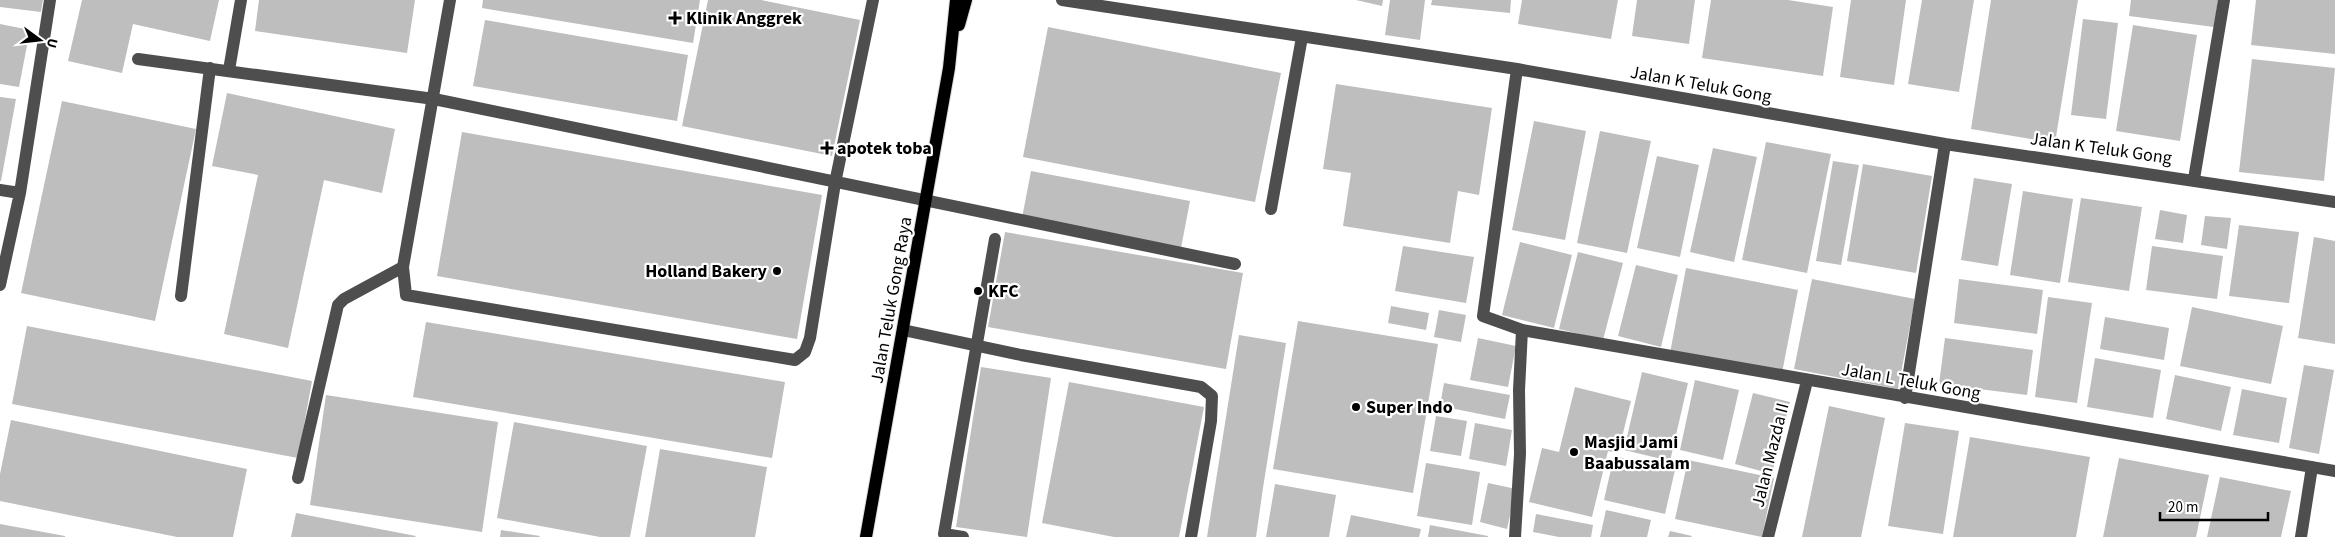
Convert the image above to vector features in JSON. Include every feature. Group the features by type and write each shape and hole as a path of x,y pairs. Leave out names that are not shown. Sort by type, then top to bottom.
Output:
{"main road":[{"name":"Jalan Teluk Gong Raya","path":"866,537 949,68 956,0"},
{"name":"Jalan Teluk Gong Raya","path":"949,68 966,0"}],"street":[{"path":"0,285 20,194 50,0"},
{"path":"229,70 241,0"},
{"path":"450,0 403,267 406,295 795,360 805,352 810,338 835,183 873,0"},
{"name":"Jalan K Teluk Gong","path":"1062,0 1517,69 1945,144 2194,179 2335,202"},
{"path":"2194,179 2224,0"},
{"path":"1271,209 1302,37"},
{"path":"138,59 434,99 1235,264"},
{"path":"181,296 210,68"},
{"name":"Jalan L Teluk Gong","path":"1517,69 1483,316 1522,330 1905,398 2335,471"},
{"path":"1905,398 1945,144"},
{"path":"0,190 20,194"},
{"path":"962,537 944,534 995,240"},
{"path":"298,478 338,305 344,299 403,267"},
{"path":"903,330 1201,387 1212,396 1211,421 1191,537"},
{"path":"1515,537 1520,454 1519,390 1522,330"},
{"name":"Jalan Mazda II","path":"1768,537 1807,381"},
{"path":"2301,537 2312,468"}],"building":[{"path":"0,0 43,0 41,12 0,7"},
{"path":"82,0 219,0 210,41 133,24 122,73 68,61"},
{"path":"259,0 415,0 407,53 255,31"},
{"path":"483,0 700,0 693,43 482,8"},
{"path":"708,0 761,0 860,20 832,156 682,126"},
{"path":"1356,0 1383,0 1382,6"},
{"path":"1390,0 1425,0 1420,40 1385,35"},
{"path":"1432,0 1511,0 1510,13 1431,5"},
{"path":"1522,0 1618,0 1611,39 1518,24"},
{"path":"1637,0 1695,0 1689,44 1632,36"},
{"path":"1711,0 1788,0 1833,7 1823,76 1702,58"},
{"path":"1851,0 1906,0 1894,85 1840,77"},
{"path":"1922,0 1974,0 1959,92 1908,84"},
{"path":"1991,0 2078,0 2055,143 1971,129"},
{"path":"2131,0 2218,0 2214,27 2129,16"},
{"path":"2256,0 2335,0 2335,54 2251,45"},
{"path":"2083,19 2118,23 2106,119 2071,115"},
{"path":"485,20 688,55 677,121 473,86"},
{"path":"0,24 30,30 19,87 0,84"},
{"path":"2133,25 2197,35 2180,141 2116,131"},
{"path":"1048,27 1281,73 1255,202 1023,157"},
{"path":"2252,59 2335,68 2324,181 2239,172"},
{"path":"1336,84 1492,108 1479,195 1458,191 1450,243 1343,226 1351,173 1323,169"},
{"path":"227,93 395,129 382,193 324,180 288,348 224,334 258,175 212,166"},
{"path":"0,97 16,99 1,181 0,181"},
{"path":"62,101 196,129 155,321 21,293"},
{"path":"1534,121 1586,131 1565,240 1512,230"},
{"path":"1600,131 1651,141 1627,253 1577,243"},
{"path":"462,132 822,195 797,339 437,276"},
{"path":"1766,142 1831,154 1807,273 1742,260"},
{"path":"1713,148 1757,157 1734,262 1690,252"},
{"path":"1657,156 1699,165 1680,257 1637,248"},
{"path":"1833,161 1859,165 1841,265 1816,261"},
{"path":"1863,164 1932,176 1916,273 1847,261"},
{"path":"1031,171 1190,201 1181,248 1022,218"},
{"path":"1974,178 2012,184 1998,266 1961,260"},
{"path":"2023,191 2073,199 2060,283 2010,275"},
{"path":"2081,198 2142,207 2129,291 2068,282"},
{"path":"2160,210 2187,215 2183,243 2155,239"},
{"path":"2205,216 2231,218 2227,249 2201,245"},
{"path":"2239,225 2299,232 2289,303 2229,296"},
{"path":"1005,232 1243,273 1226,369 988,327"},
{"path":"2314,237 2335,241 2335,344 2298,338"},
{"path":"1520,242 1572,255 1554,328 1502,315"},
{"path":"1403,246 1474,257 1466,303 1395,291"},
{"path":"2152,246 2223,256 2217,299 2146,290"},
{"path":"1578,252 1623,263 1603,340 1559,329"},
{"path":"1636,265 1678,275 1661,347 1618,336"},
{"path":"1686,268 1798,290 1782,373 1670,353"},
{"path":"1812,279 1915,299 1898,389 1794,369"},
{"path":"1959,279 2043,290 2037,334 1954,323"},
{"path":"2048,297 2092,303 2077,403 2035,397"},
{"path":"1391,306 1429,313 1426,330 1388,323"},
{"path":"2192,307 2283,326 2271,384 2180,366"},
{"path":"1439,310 1466,315 1461,342 1434,337"},
{"path":"2105,317 2169,328 2164,360 2100,349"},
{"name":"Super Indo","path":"1298,321 1438,344 1413,493 1273,469"},
{"path":"426,322 785,382 772,458 413,397"},
{"path":"27,326 312,381 298,458 12,404"},
{"path":"1239,335 1286,343 1256,537 1207,537"},
{"path":"1478,338 1516,346 1508,387 1470,380"},
{"path":"1945,338 2033,350 2027,395 1939,384"},
{"path":"2095,358 2161,370 2153,418 2087,407"},
{"path":"2304,365 2334,370 2319,454 2289,448"},
{"path":"981,367 1051,378 1027,537 956,527"},
{"path":"1642,372 1688,383 1670,461 1624,450"},
{"path":"2175,375 2231,387 2221,431 2166,419"},
{"path":"1695,380 1739,390 1723,460 1680,450"},
{"path":"1069,382 1204,407 1179,537 1114,537 1042,523"},
{"path":"1444,383 1510,395 1505,419 1440,406"},
{"name":"Masjid Jami Baabussalam","path":"1575,387 1631,401 1618,453 1608,451 1592,517 1529,502 1542,448 1559,452"},
{"path":"2242,389 2287,398 2279,443 2233,435"},
{"path":"1753,393 1790,402 1772,474 1735,464"},
{"path":"326,395 498,422 482,532 310,505"},
{"path":"1829,406 1885,418 1861,537 1802,537"},
{"path":"1436,416 1467,421 1461,456 1430,451"},
{"path":"11,420 247,469 233,537 177,537 0,501 0,474"},
{"path":"514,422 647,446 630,537 600,537 497,518"},
{"path":"1475,423 1512,430 1506,466 1469,459"},
{"path":"1905,423 1959,431 1943,534 1888,526"},
{"path":"1970,437 2090,457 2076,537 1953,537"},
{"path":"660,449 767,467 755,537 645,537"},
{"path":"1614,456 1675,470 1665,514 1604,500"},
{"path":"2119,458 2209,475 2196,537 2103,537"},
{"path":"1688,460 1774,478 1762,537 1675,519"},
{"path":"1426,463 1480,472 1472,525 1417,516"},
{"path":"2220,477 2291,491 2281,537 2207,537"},
{"path":"1488,483 1516,489 1507,529 1480,522"},
{"path":"1275,484 1336,495 1329,537 1266,537"},
{"path":"1606,510 1651,520 1647,537 1600,537"},
{"path":"296,513 416,536 291,537"},
{"path":"1536,514 1593,525 1591,537 1559,537 1533,532"},
{"path":"1351,515 1421,529 1419,537 1346,537"},
{"path":"0,524 65,536 65,537 0,537"},
{"path":"1430,525 1488,536 1488,537 1428,537"},
{"path":"501,530 540,536 500,537"},
{"path":"1670,531 1692,536 1668,537"}],"place":[{"name":"Klinik Anggrek","path":"675,18"},
{"name":"apotek toba","path":"827,148"},
{"name":"Holland Bakery","path":"777,271"},
{"name":"KFC","path":"978,291"},
{"name":"Super Indo","path":"1356,407"},
{"name":"Masjid Jami Baabussalam","path":"1574,452"}]}
